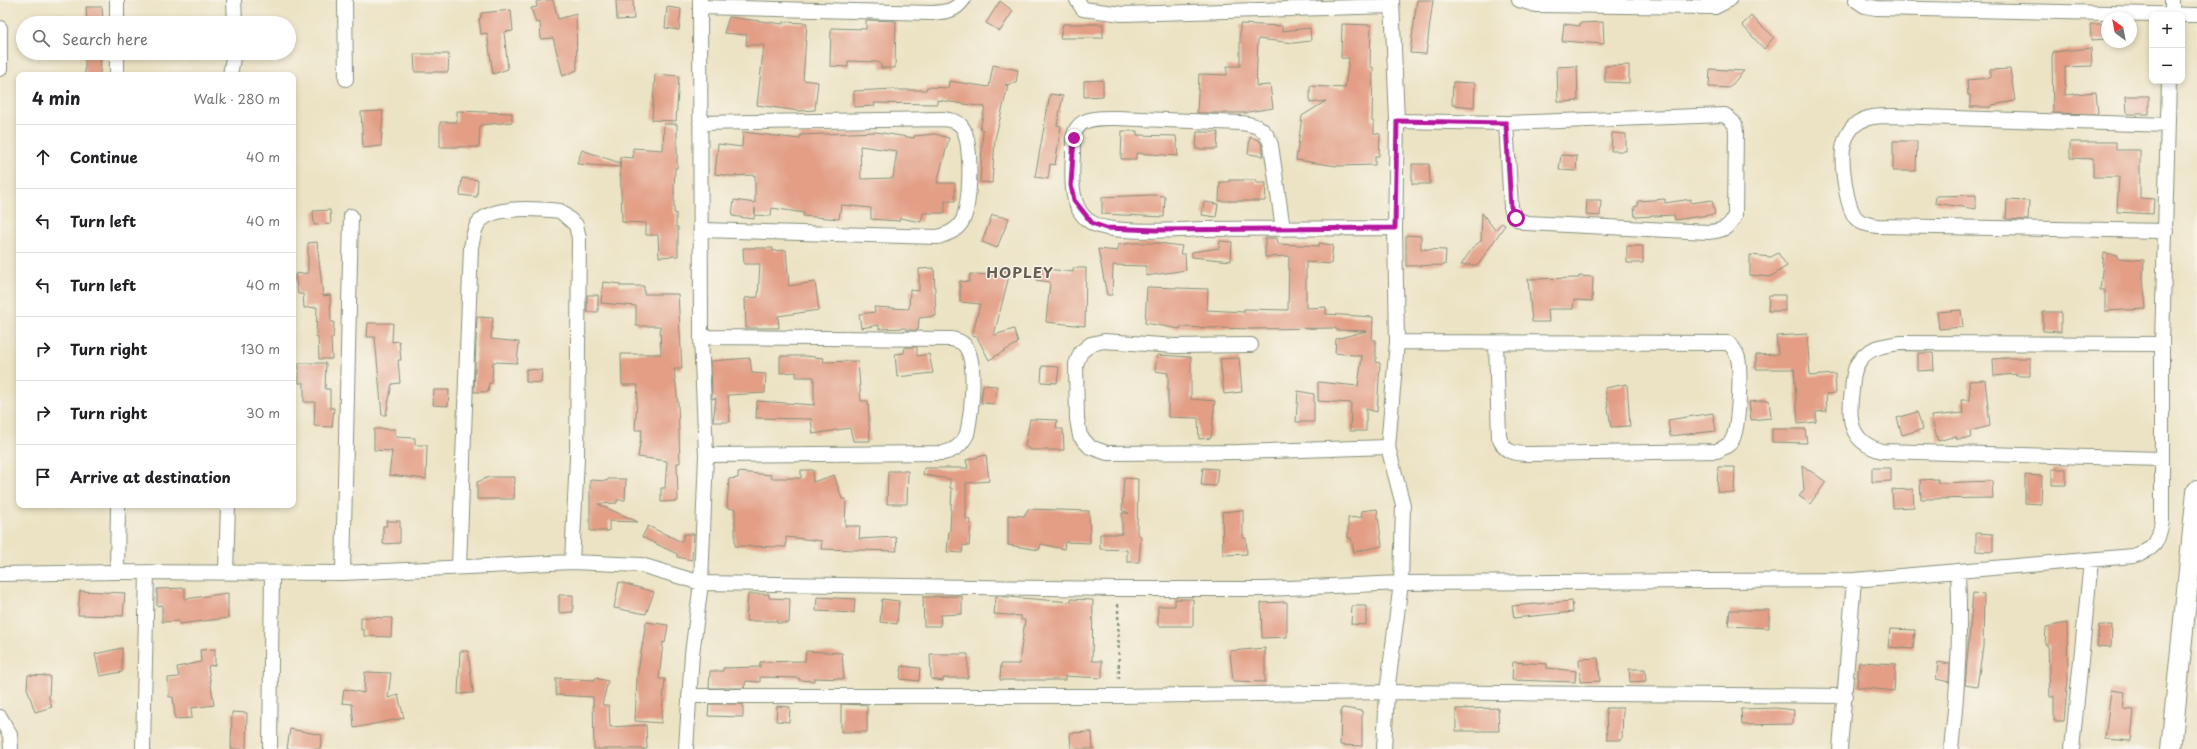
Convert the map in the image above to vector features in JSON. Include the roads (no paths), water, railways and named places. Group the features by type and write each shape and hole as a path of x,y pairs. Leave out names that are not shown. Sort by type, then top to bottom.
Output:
{"main road":[{"path":"2171,749 2197,491"}],"street":[{"path":"117,0 117,16"},
{"path":"234,0 234,16"},
{"path":"345,0 346,79"},
{"path":"686,749 688,696 701,582 706,454 701,336 702,230 700,4 932,13 956,9 963,0"},
{"path":"1077,0 1083,9 1122,14 1264,5 1392,3 1397,121 1395,228 1397,342 1388,447 1403,504 1401,583 1387,692 1384,749"},
{"path":"1519,0 1536,5 1715,7 1729,0"},
{"path":"1856,0 1865,6 1876,8 2172,9 2197,15"},
{"path":"0,28 0,69"},
{"path":"117,60 118,72"},
{"path":"231,72 233,60"},
{"path":"0,574 117,572 343,573 459,566 572,562 641,565 701,582 1117,589 1266,589 1401,583 1854,580 2091,561 2133,556 2146,552 2155,546 2159,537 2162,522 2162,344 2169,84"},
{"path":"1397,121 1506,123 1725,115 1735,124 1736,132 1735,215 1732,223 1719,231 1708,232 1527,223 1520,221 1513,215 1511,207 1506,123"},
{"path":"2166,230 1877,226 1863,223 1856,219 1851,212 1847,200 1843,146 1848,132 1857,123 1869,117 1892,116 2168,124"},
{"path":"1283,229 1271,145 1267,134 1261,128 1241,123 1096,118 1084,122 1076,128 1071,185 1074,200 1092,223 1106,228 1283,229 1395,228"},
{"path":"700,123 954,120 962,127 968,151 968,198 966,214 960,225 951,233 938,237 702,230"},
{"path":"459,566 471,247 474,233 480,221 491,213 507,210 560,211 576,225 579,238 576,458 572,562"},
{"path":"343,573 351,216"},
{"path":"701,336 952,339 961,342 966,347 972,366 970,422 967,434 962,444 954,450 943,453 706,454"},
{"path":"1251,345 1175,346 1104,341 1091,344 1081,352 1076,364 1077,419 1080,436 1090,447 1107,453 1240,452 1388,447"},
{"path":"1397,342 1496,343 1708,341 1728,343 1734,348 1739,368 1736,425 1733,439 1726,447 1717,451 1530,454 1509,452 1501,445 1499,437 1496,343"},
{"path":"2161,459 1882,451 1870,448 1860,440 1853,428 1848,414 1854,369 1860,359 1883,345 1901,343 2162,344"},
{"path":"117,572 118,508"},
{"path":"226,572 228,508"},
{"path":"2072,749 2091,561"},
{"path":"143,749 147,572"},
{"path":"1951,749 1956,702 1960,632 1958,572"},
{"path":"270,749 272,573"},
{"path":"1840,749 1846,696 1854,580"},
{"path":"688,696 1120,696 1387,692 1846,696"},
{"path":"0,717 10,735 11,749"}],"district":[{"name":"HOPLEY","path":"1020,271"}]}
